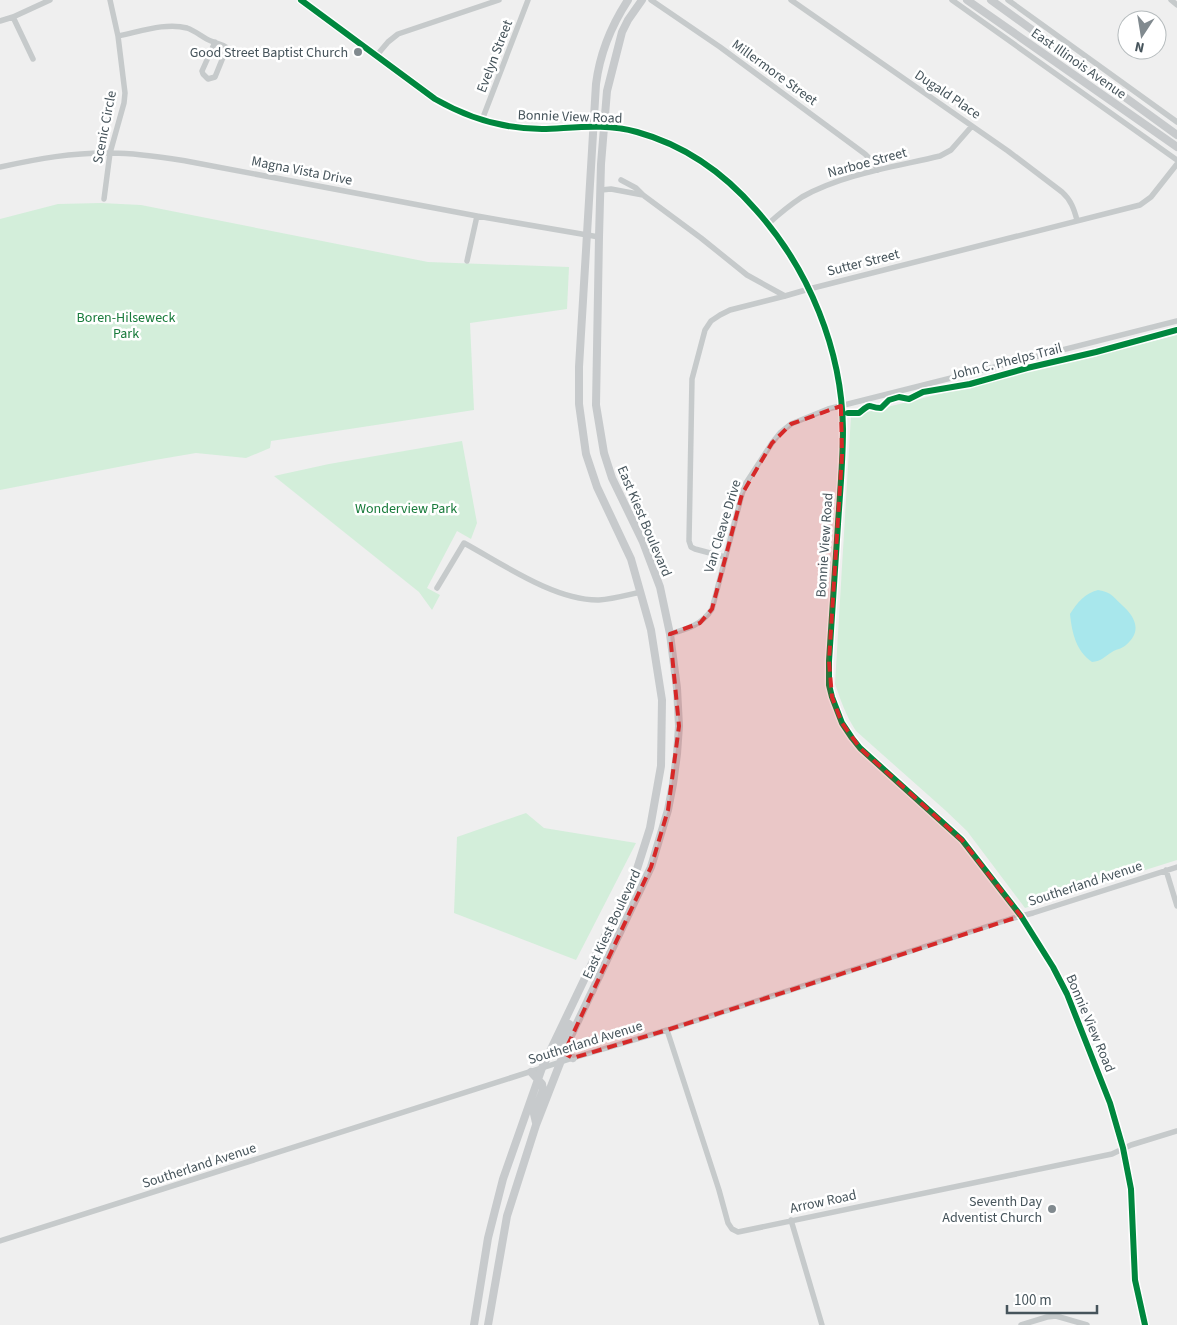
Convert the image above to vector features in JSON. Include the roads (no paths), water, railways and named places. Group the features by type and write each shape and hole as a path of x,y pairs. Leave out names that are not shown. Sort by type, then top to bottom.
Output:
{"main road":[{"name":"Bonnie View Road","path":"301,0 436,99 460,112 482,120 516,127 604,126 634,131 685,151 724,178 746,198 782,243 809,288 831,352 841,406 842,455 829,661 829,685 832,698 846,730 860,748 962,840 1021,916 1053,967 1067,994 1110,1103 1123,1148 1132,1199 1135,1280 1145,1325"},
{"name":"East Kiest Boulevard","path":"474,1325 488,1238 503,1179 542,1068 637,870 650,828 661,766 662,700 651,630 631,559 597,487 586,454 579,404 579,367 595,92 600,61 607,38 628,0"},
{"name":"East Kiest Boulevard","path":"488,1325 507,1216 536,1125 564,1053 648,874 662,831 673,784 679,726 677,688 670,634 660,587 643,542 612,478 604,453 596,397 599,236 607,91 618,45 628,20 642,0"},
{"name":"East Illinois Avenue","path":"967,0 1177,147"},
{"name":"East Illinois Avenue","path":"990,0 1177,135"},
{"path":"1003,25 1010,14"},
{"path":"650,828 662,831"},
{"path":"570,1010 569,1024 558,1048 560,1052 574,1058"},
{"path":"532,1072 542,1084 543,1090 534,1114 536,1125"},
{"path":"479,1291 493,1292"}],"street":[{"path":"0,21 50,0"},
{"name":"Scenic Circle","path":"104,199 110,153 125,93 118,36 110,0"},
{"path":"377,55 398,34 499,0"},
{"name":"Evelyn Street","path":"482,120 528,0"},
{"name":"Millermore Street","path":"651,0 720,47 865,154 878,170"},
{"name":"Dugald Place","path":"791,0 1008,151 1062,192 1069,198 1078,220"},
{"path":"952,0 1177,160"},
{"path":"1008,0 1177,122"},
{"path":"1171,0 1177,5"},
{"path":"13,17 32,59"},
{"path":"118,36 174,26 198,32 226,47 215,77 208,79 202,74 202,71 215,42"},
{"name":"Narboe Street","path":"768,224 786,209 818,189 847,178 940,156 951,150 972,126"},
{"name":"Magna Vista Drive","path":"0,167 48,157 110,153 148,155 186,160 477,216 599,236"},
{"name":"Sutter Street","path":"725,557 695,549 690,545 691,397 694,368 705,330 720,314 809,288 1140,205 1151,197 1177,164"},
{"path":"621,180 636,188 747,275 785,296"},
{"path":"601,190 616,190 643,195"},
{"path":"467,261 477,216"},
{"name":"Van Cleave Drive","path":"670,634 692,627 708,616 712,609 746,483 772,443 791,424 841,406 1177,321"},
{"path":"437,588 464,543 559,593 598,600 641,592"},
{"name":"Southerland Avenue","path":"0,1242 560,1062 667,1030 1177,867"},
{"path":"1166,870 1177,906"},
{"name":"Arrow Road","path":"667,1030 720,1190 728,1223 732,1229 738,1232 1112,1154 1123,1148 1177,1130"},
{"path":"791,1220 822,1325"},
{"path":"1021,1325 1056,1316 1087,1325"},
{"path":"1047,1317 1049,1325"}],"water":[{"path":"1098,590 1110,594 1128,611 1134,620 1136,630 1131,640 1124,646 1101,660 1092,662 1082,653 1076,641 1070,614 1089,593"}],"place":[{"name":"Good Street Baptist Church","path":"358,52"},
{"name":"Seventh Day Adventist Church","path":"1052,1209"}],"park label":[{"name":"Boren-Hilseweck Park","path":"126,326"},
{"name":"Wonderview Park","path":"406,508"}]}
